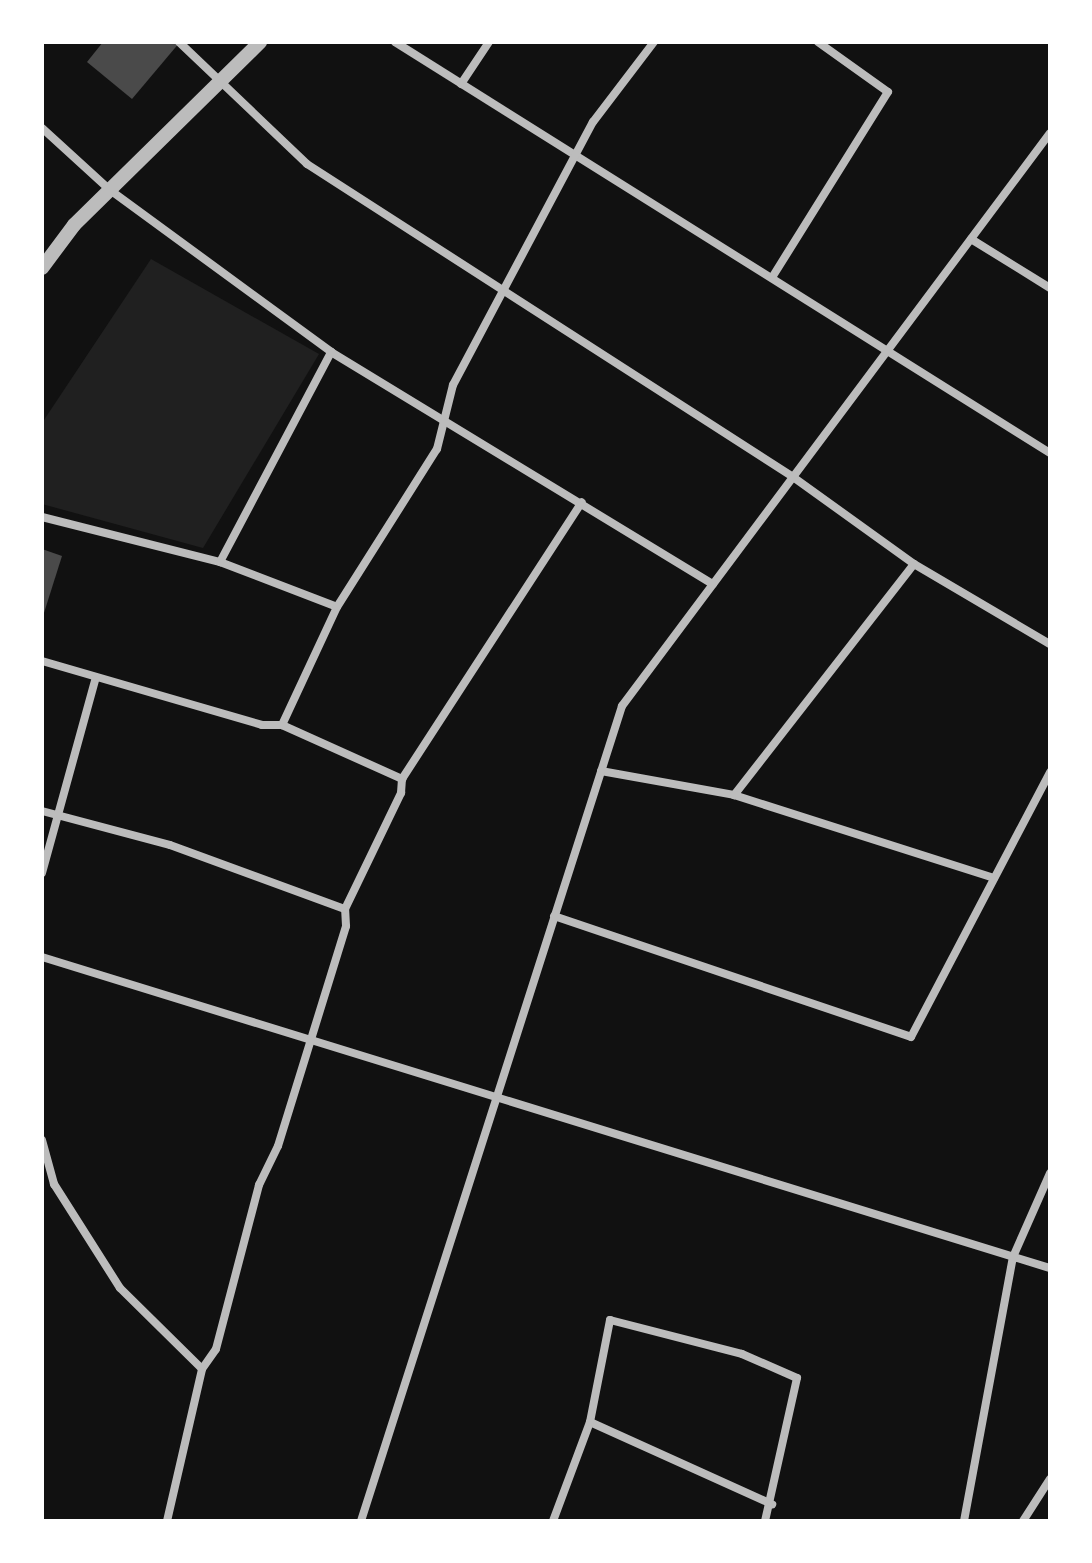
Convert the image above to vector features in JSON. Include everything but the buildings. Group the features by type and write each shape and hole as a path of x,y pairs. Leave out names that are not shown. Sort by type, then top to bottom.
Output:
{"street":[{"path":"179,42 223,80 307,164 793,477 914,564 1050,644"},
{"path":"42,268 74,225 260,42"},
{"path":"395,42 773,276 886,353 1050,453"},
{"path":"461,84 489,42"},
{"path":"282,725 337,607 437,449 453,385 578,156 593,122 654,42"},
{"path":"773,276 888,92 818,42"},
{"path":"42,128 110,190 331,352 713,584"},
{"path":"361,1521 622,706 1050,133"},
{"path":"971,239 1050,288"},
{"path":"220,562 331,352"},
{"path":"167,1521 202,1369 216,1349 259,1185 278,1146 346,926 345,909 401,793 402,779 582,502"},
{"path":"42,517 220,562 337,607"},
{"path":"734,795 914,564"},
{"path":"42,661 262,725 282,725 402,779"},
{"path":"42,873 96,677"},
{"path":"601,771 734,795 994,878"},
{"path":"554,916 911,1037 1050,772"},
{"path":"42,811 170,845 345,909"},
{"path":"42,957 310,1037 496,1098 1050,1268"},
{"path":"42,1140 54,1184 120,1288 202,1369"},
{"path":"964,1521 1013,1257 1050,1173"},
{"path":"553,1521 590,1422 610,1320 742,1354 797,1378 772,1504 765,1521"},
{"path":"590,1422 772,1504"},
{"path":"1023,1521 1050,1479"}],"shaded area":[{"path":"151,259 319,354 203,548 42,504 42,423"}]}
